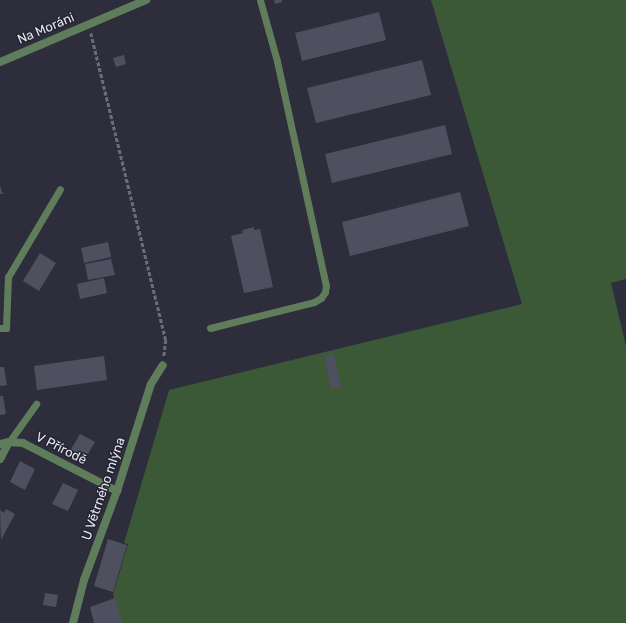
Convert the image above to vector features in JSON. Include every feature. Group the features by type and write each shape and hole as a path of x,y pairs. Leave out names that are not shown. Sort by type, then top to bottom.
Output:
{"street":[{"name":"Na Moráni","path":"0,62 146,0"},
{"name":"U Větrného mlýna","path":"73,623 84,580 117,491 151,384 163,365"},
{"name":"V Přírodě","path":"9,442 23,443 117,491"},
{"path":"0,444 9,442"},
{"path":"0,459 9,442"}],"lane":[{"path":"210,328 314,302 321,298 325,292 326,286 277,61 260,0"},
{"path":"0,328 6,328 8,277 60,189"},
{"path":"9,442 36,404"}],"path":[{"path":"89,24 166,340 163,365"}],"green space":[{"path":"431,0 626,0 626,279 611,283 626,346 626,623 121,623 113,594 128,544 124,543 169,390 522,304"}],"building":[{"path":"274,0 282,0 282,2 275,4"},
{"path":"379,12 386,40 302,61 295,33"},
{"path":"124,55 126,64 116,67 113,58"},
{"path":"422,60 431,95 316,123 307,88"},
{"path":"445,125 452,154 332,183 325,154"},
{"path":"0,185 2,192 4,194 0,194"},
{"path":"460,192 469,226 350,256 342,222"},
{"path":"254,227 254,230 260,229 273,287 244,293 231,236 243,233 242,230"},
{"path":"108,242 111,257 84,263 81,248"},
{"path":"40,253 56,263 39,291 23,281"},
{"path":"111,259 115,275 88,280 85,264"},
{"path":"104,278 107,293 80,299 77,284"},
{"path":"334,354 341,387 331,389 324,356"},
{"path":"104,356 107,380 37,390 34,366"},
{"path":"0,367 4,367 7,385 0,386"},
{"path":"0,396 3,396 6,414 0,415"},
{"path":"80,434 95,442 85,459 70,451"},
{"path":"20,461 35,469 25,490 10,482"},
{"path":"63,483 78,490 68,511 52,504"},
{"path":"6,509 15,514 1,540 0,510 4,513"},
{"path":"108,539 127,545 113,592 94,586"},
{"path":"45,593 58,595 56,607 43,605"},
{"path":"115,598 122,623 94,623 90,607"}]}
